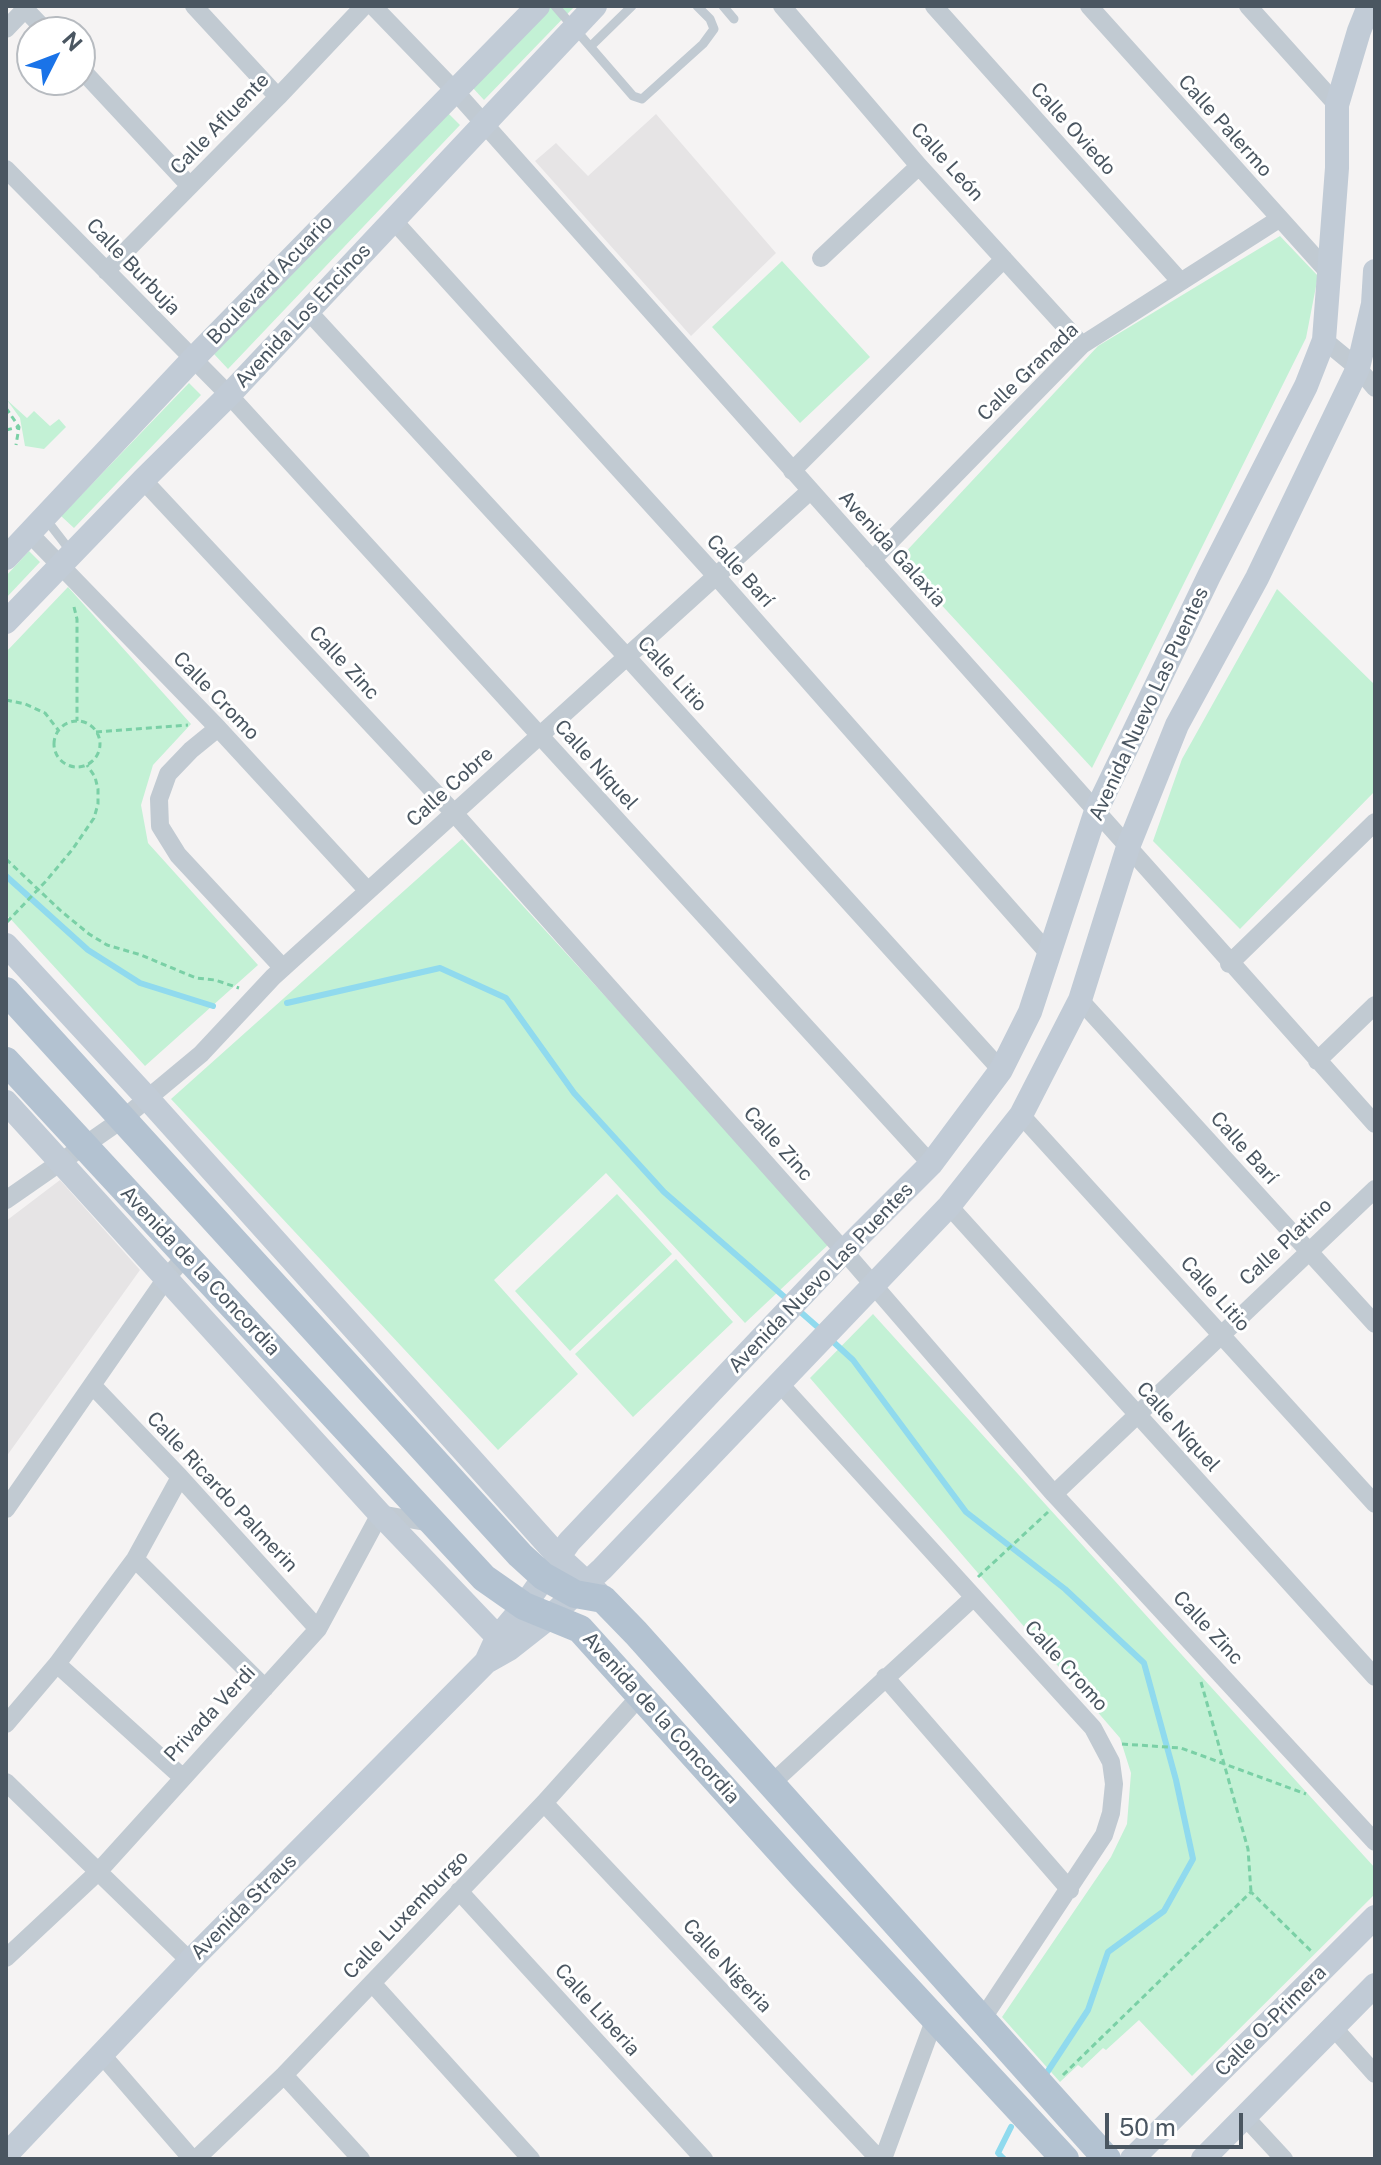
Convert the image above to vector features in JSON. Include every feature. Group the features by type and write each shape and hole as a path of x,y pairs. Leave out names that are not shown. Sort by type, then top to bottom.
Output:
{"main road":[{"name":"Avenida de la Concordia","path":"6,991 520,1555 551,1566 588,1592 771,1784 1107,2159"},
{"name":"Avenida de la Concordia","path":"6,1061 484,1578 524,1606 580,1629 1065,2159"}],"street":[{"path":"194,6 278,97"},
{"name":"Calle Afluente","path":"106,271 364,6"},
{"name":"Avenida Galaxia","path":"373,6 455,91 1229,964 1375,1124"},
{"name":"Boulevard Acuario","path":"6,558 192,360 538,6"},
{"name":"Avenida Los Encinos","path":"6,622 229,395 595,6"},
{"name":"Calle León","path":"782,6 919,166 1082,345"},
{"name":"Calle Oviedo","path":"934,6 1180,281"},
{"name":"Calle Palermo","path":"1089,6 1330,274"},
{"path":"1248,6 1337,105"},
{"name":"Avenida Nuevo Las Puentes","path":"524,1606 569,1542 811,1285 931,1164 1001,1070 1030,1012 1096,811 1209,576 1306,386 1324,340 1337,168 1337,105 1369,6"},
{"path":"6,29 27,7"},
{"path":"96,85 190,186"},
{"path":"821,258 919,166"},
{"name":"Calle Burbuja","path":"6,169 229,395"},
{"name":"Calle Granada","path":"872,560 1082,345 1279,219"},
{"name":"Calle Barí","path":"393,220 716,576 1050,955"},
{"path":"792,471 1004,259"},
{"name":"Avenida Nuevo Las Puentes","path":"551,1616 588,1592 949,1206 1021,1115 1080,1000 1128,847 1177,725 1257,578 1358,368 1373,304 1375,271"},
{"name":"Calle Litio","path":"308,311 1001,1070"},
{"path":"1324,340 1358,368 1375,388"},
{"name":"Calle Níquel","path":"229,395 931,1164"},
{"name":"Calle Zinc","path":"143,480 454,813 874,1285 1057,1497 1375,1842"},
{"name":"Calle Cobre","path":"6,1200 124,1118 201,1054 283,968 810,491"},
{"name":"Calle Cromo","path":"37,525 209,726 368,891"},
{"path":"209,726 168,774 159,799 160,826 178,855 283,968"},
{"path":"1229,964 1375,822"},
{"name":"Avenida de la Concordia","path":"6,945 148,1099 551,1566"},
{"name":"Calle Barí","path":"1080,1000 1375,1324"},
{"path":"1317,1061 1375,1005"},
{"name":"Avenida de la Concordia","path":"6,1102 380,1514 503,1643"},
{"name":"Calle Litio","path":"1021,1115 1375,1504"},
{"name":"Calle Platino","path":"1057,1497 1137,1415 1375,1189"},
{"name":"Calle Níquel","path":"949,1206 1375,1677"},
{"path":"6,1509 167,1277 186,1256"},
{"name":"Calle Cromo","path":"780,1384 1093,1728 1111,1762 1113,1799 1104,1835 981,2021"},
{"name":"Calle Ricardo Palmerin","path":"93,1386 318,1629"},
{"path":"6,1724 57,1664 135,1559 180,1477"},
{"path":"380,1514 431,1523"},
{"name":"Privada Verdi","path":"6,1958 98,1872 318,1629 380,1514"},
{"path":"135,1559 265,1688"},
{"path":"771,1784 974,1597"},
{"name":"Avenida Straus","path":"6,2155 190,1961 486,1662 503,1643 524,1606"},
{"name":"Avenida Straus","path":"503,1643 551,1616"},
{"path":"57,1664 182,1777"},
{"path":"885,1677 1070,1890"},
{"name":"Calle Luxemburgo","path":"194,2159 284,2075 544,1803 641,1695"},
{"path":"6,1782 190,1961"},
{"name":"Calle Nigeria","path":"544,1803 881,2159"},
{"name":"Calle Liberia","path":"459,1891 704,2159"},
{"name":"Calle O-Primera","path":"1132,2159 1375,1917"},
{"path":"372,1983 531,2159"},
{"path":"1203,2159 1375,1985"},
{"path":"881,2159 935,2018"},
{"path":"1333,2027 1375,2074"},
{"path":"102,2055 194,2159"},
{"path":"284,2075 361,2159"},
{"path":"1246,2118 1284,2159"}],"lane":[{"path":"555,6 633,96 642,99 703,44 714,29 710,19 697,6"},
{"path":"591,46 632,6"},
{"path":"723,6 734,19"}],"path":[{"path":"6,408 19,427 16,445"},
{"path":"6,430 19,427"},
{"path":"73,601 77,619 77,721"},
{"path":"6,700 45,713 59,731"},
{"path":"77,721 96,732 98,754 87,765 72,766 59,758 54,745 59,731 77,721"},
{"path":"96,732 209,726"},
{"path":"6,920 37,891 94,818 98,789 87,765"},
{"path":"6,859 37,891 107,945 141,955 196,978 228,983 250,993"},
{"path":"992,1565 1057,1497"},
{"path":"1189,1640 1248,1849 1251,1892 1326,1966"},
{"path":"1134,1744 1181,1748 1345,1810"},
{"path":"1046,2092 1251,1892"}],"shaded area":[{"path":"656,114 776,253 691,336 535,161 556,143 588,176"},
{"path":"60,1180 140,1270 6,1457 6,1221"}],"green space":[{"path":"551,6 575,6 484,100 472,87"},
{"path":"448,113 460,125 228,369 214,354"},
{"path":"1280,236 1318,276 1306,338 1092,768 899,559 1098,346"},
{"path":"782,261 870,357 800,423 712,327"},
{"path":"189,383 201,395 74,528 61,516"},
{"path":"7,400 27,418 34,411 50,426 59,419 66,427 44,449 25,446 20,418"},
{"path":"29,551 40,562 6,598 6,576"},
{"path":"68,587 191,724 153,765 141,805 148,843 258,965 145,1066 6,914 6,652"},
{"path":"1277,589 1375,685 1375,791 1240,929 1153,841 1182,759"},
{"path":"462,839 830,1243 745,1323 606,1173 494,1280 578,1374 498,1450 171,1099"},
{"path":"617,1194 672,1254 570,1351 515,1291"},
{"path":"676,1259 733,1322 633,1417 575,1354"},
{"path":"873,1314 1375,1868 1375,1894 1192,2076 1139,2020 1106,2050 1103,2048 1082,2068 1078,2065 1060,2082 1002,2017 1111,1857 1127,1824 1131,1773 1120,1738 810,1378"}],"waterway":[{"path":"6,876 88,950 140,983 213,1006"},
{"path":"287,1003 440,968 506,998 574,1093 664,1192 788,1300"},
{"path":"796,1308 821,1330"},
{"path":"829,1338 853,1360 966,1512 1065,1589 1144,1663 1176,1780 1193,1859 1164,1911 1108,1952 1088,2010 1046,2074"},
{"path":"1004,2159 998,2153 1011,2127"}]}
